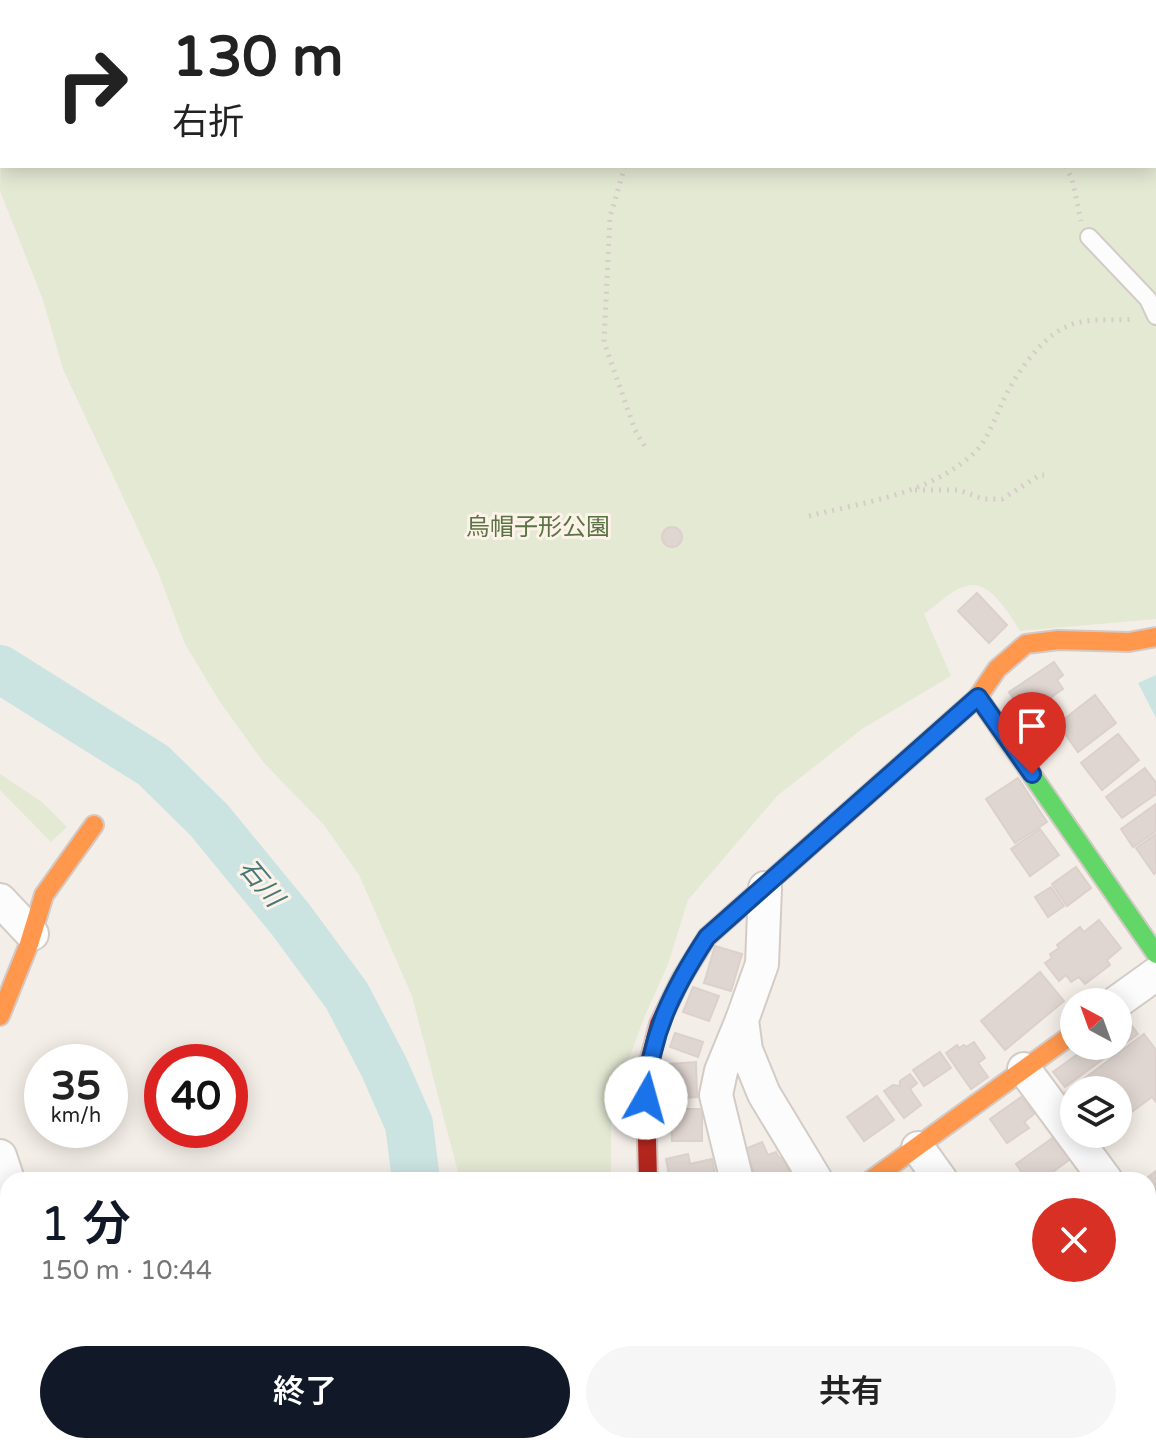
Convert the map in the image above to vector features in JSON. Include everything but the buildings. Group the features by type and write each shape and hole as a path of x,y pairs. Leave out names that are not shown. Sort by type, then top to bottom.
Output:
{"street":[{"path":"648,1172 645,1121 648,1074 657,1027 683,974 707,937 978,697 997,669 1026,644 1058,640 1129,642 1156,637"},
{"path":"978,697 1156,954"},
{"path":"0,1016 44,895 94,825"},
{"path":"735,1172 716,1095 721,1071 762,964 765,888"},
{"path":"0,900 32,934"},
{"path":"1132,991 1156,974"},
{"path":"742,1020 746,1050 764,1094 811,1172"},
{"path":"883,1172 1060,1043"},
{"path":"1024,1069 1100,1172"},
{"path":"918,1148 935,1172"}],"lane":[{"path":"1089,237 1148,299 1150,317"}],"path":[{"path":"624,168 610,217 604,342 635,430 647,450"},
{"path":"1067,168 1072,179 1078,215 1089,237"},
{"path":"809,516 910,489 956,468 978,450 1030,357 1055,335 1078,322 1150,317"},
{"path":"910,489 959,490 983,499 1002,499 1044,475"}],"green space":[{"name":"烏帽子形公園","path":"1,168 1156,168 1156,619 1020,631 998,600 983,587 975,585 955,591 924,614 951,676 862,729 777,796 688,900 668,964 611,1107 611,1172 458,1172 412,996 359,875 324,825 264,763 220,702 185,644 158,572 63,369 43,300 0,191"},
{"path":"0,774 42,802 67,827 51,842 0,790"}],"water":[{"path":"1156,675 1156,718 1138,683"}],"waterway":[{"name":"石川","path":"0,669 153,765 209,820 291,920 347,996 409,1124 415,1172"}],"traffic: fast":[{"path":"978,697 1156,954"}],"traffic: slow":[{"path":"882,782 978,697 997,669 1026,644 1058,640 1129,642 1156,637"},
{"path":"0,1016 29,944 44,895 94,825"},
{"path":"882,1172 1060,1043"}],"traffic: jam":[{"path":"648,1172 646,1101 649,1062 659,1024 681,979 707,937 882,782"}],"route":[{"path":"646,1098 657,1027 683,974 707,937 978,697 1032,774"}]}
